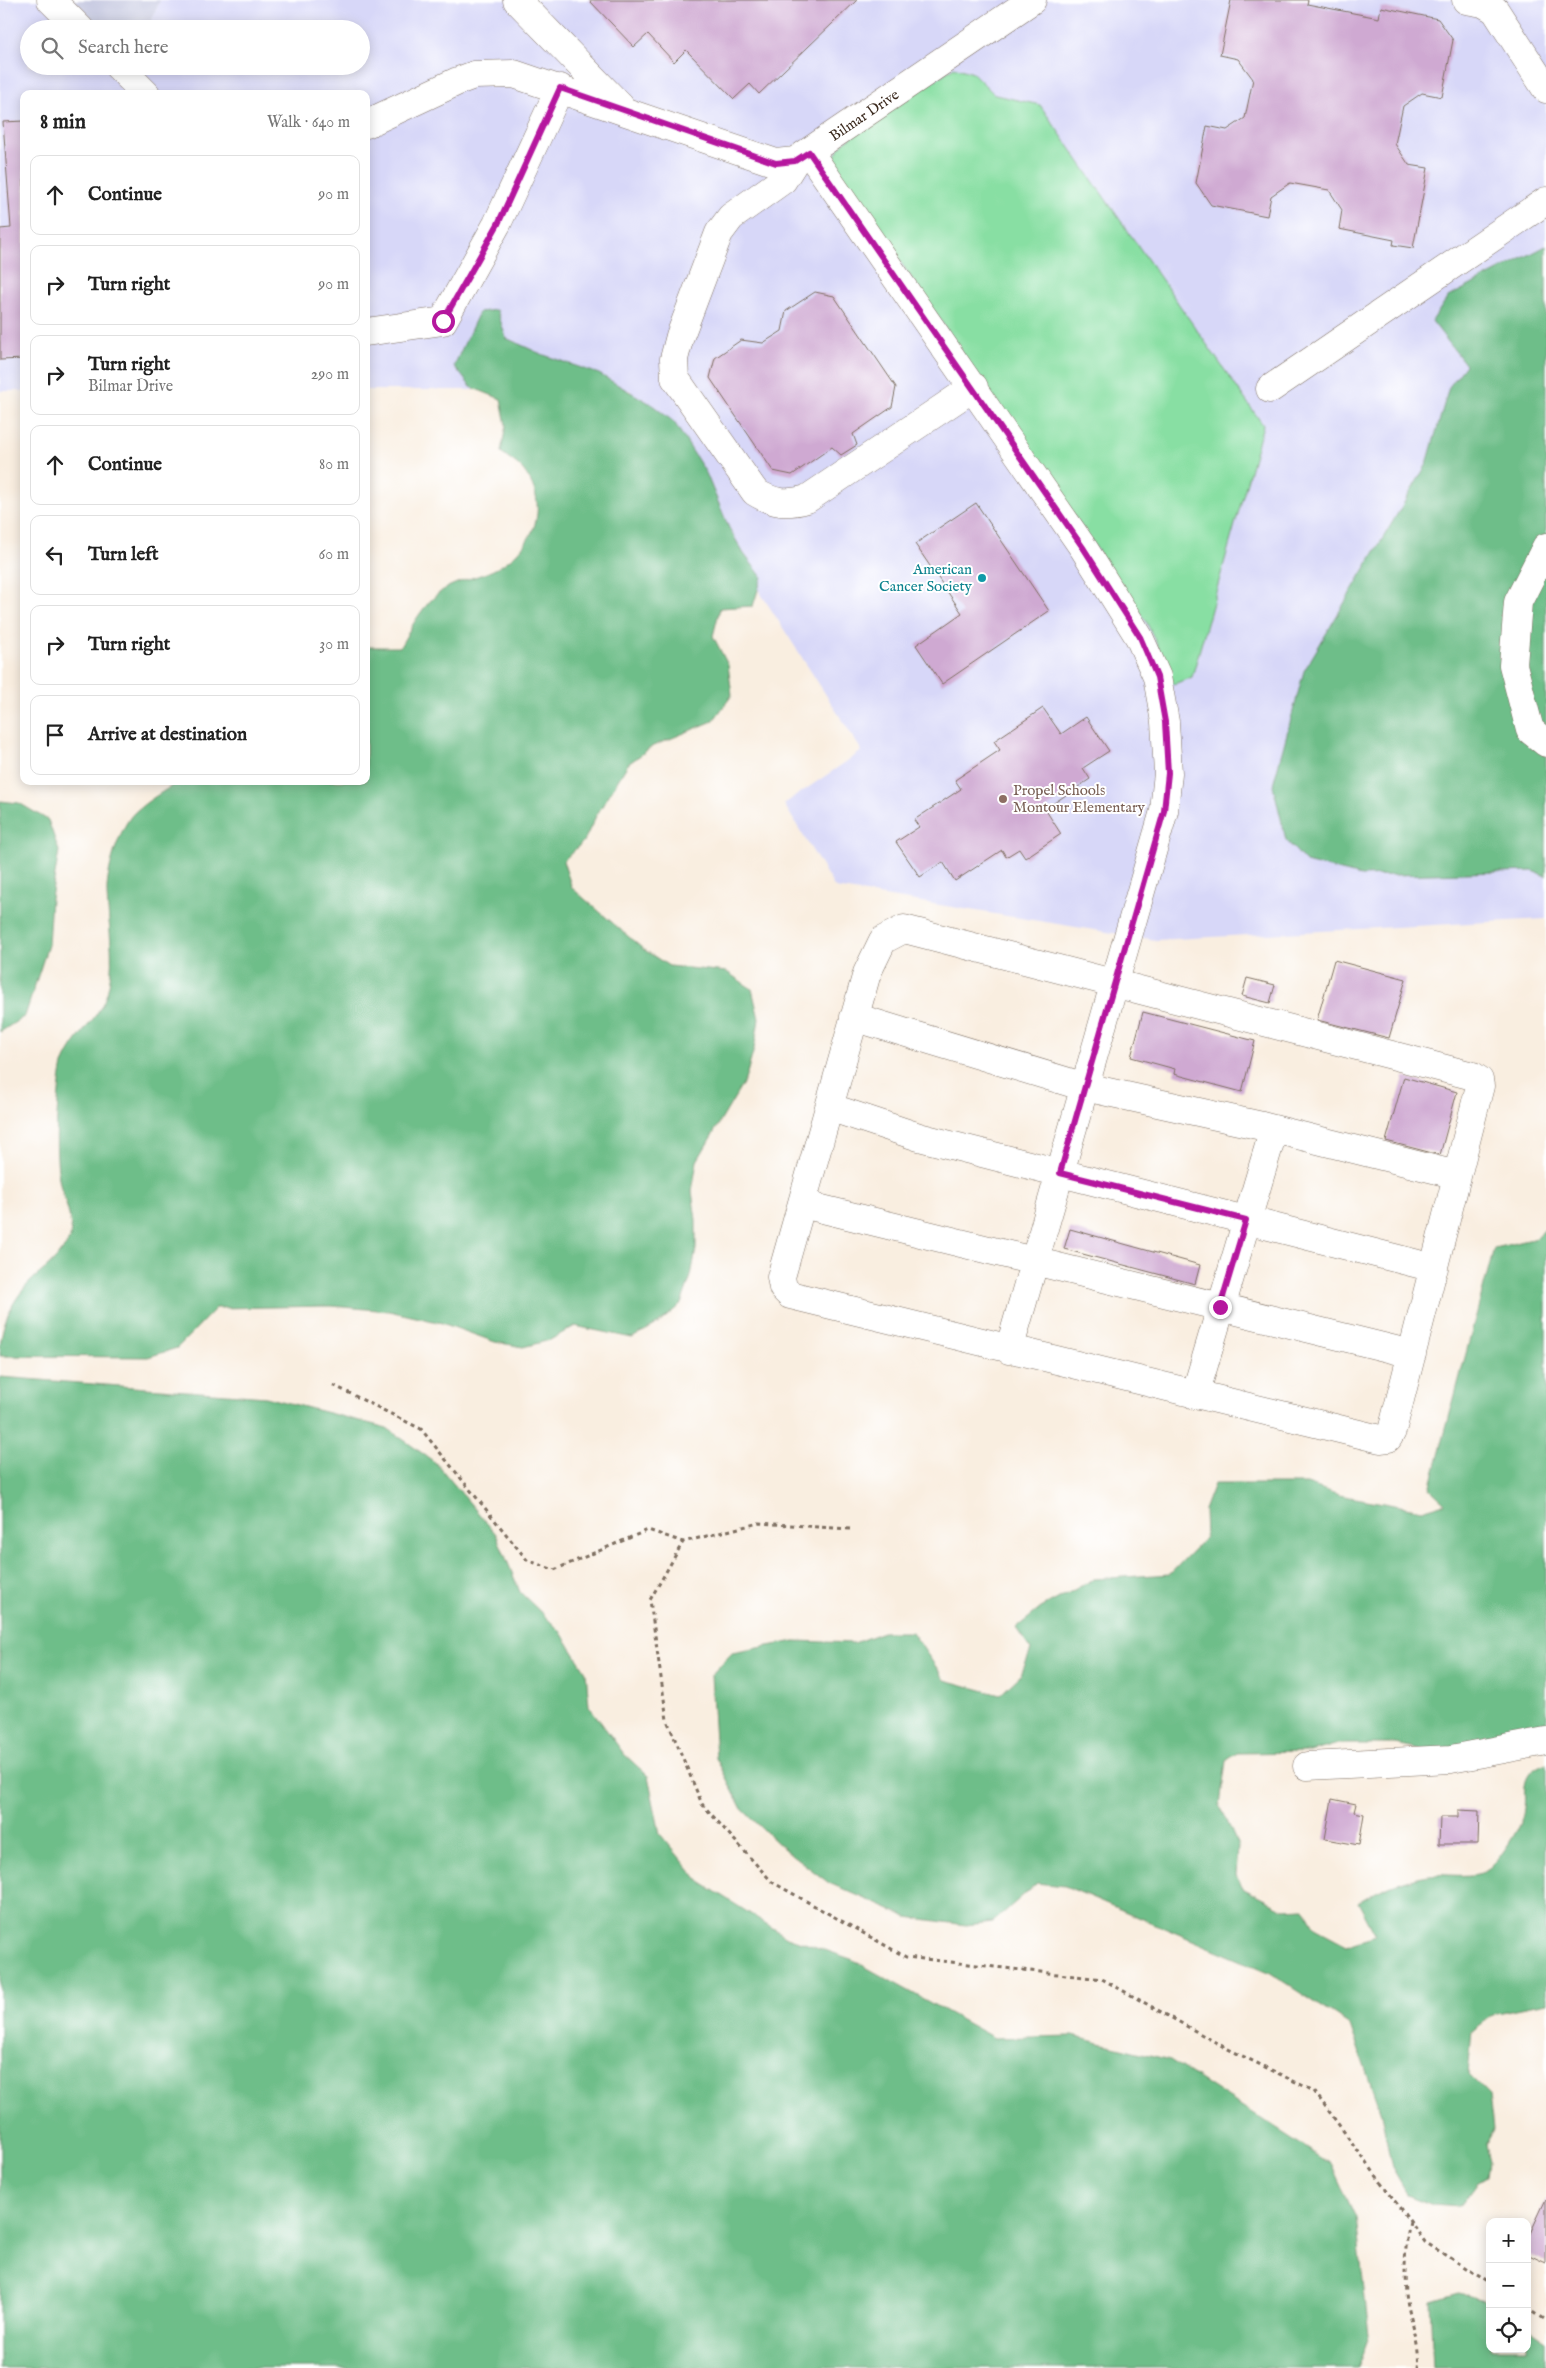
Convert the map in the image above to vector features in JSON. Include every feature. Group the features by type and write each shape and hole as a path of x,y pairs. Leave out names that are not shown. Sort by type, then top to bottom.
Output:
{"street":[{"path":"52,0 71,20"},
{"path":"517,0 622,109"},
{"name":"Bilmar Drive","path":"802,157 1032,0"},
{"path":"1466,0 1483,4 1495,10 1546,89"},
{"path":"370,122 474,75 514,74 622,109 776,163 802,157"},
{"path":"127,75 142,90"},
{"path":"370,331 443,321 498,224 560,88"},
{"path":"802,157 783,180 731,217 719,233 680,336 674,359 675,378 754,492 771,501 790,504 807,499 974,387"},
{"path":"802,157 974,387 1084,549 1140,637 1157,677 1165,722 1168,773 1165,802 1131,928 1009,1350"},
{"path":"1270,390 1546,201"},
{"path":"1546,547 1518,602 1513,665 1530,730 1546,744"},
{"path":"904,929 1115,982 1473,1076 1478,1080 1480,1086 1392,1431 1388,1438 1380,1439 1009,1350 790,1295 783,1288 781,1277 854,1018 867,973 883,940 904,929"},
{"path":"854,1018 1085,1087 1274,1129 1457,1175"},
{"path":"829,1107 919,1137 1434,1268"},
{"path":"1195,1395 1274,1129"},
{"path":"802,1204 1412,1354"},
{"path":"1307,1766 1451,1759 1546,1741"}],"path":[{"path":"333,1385 422,1429 527,1560 554,1570 648,1530 683,1542 759,1523 850,1529"},
{"path":"683,1542 650,1600 666,1720 702,1804 772,1882 906,1957 1102,1979 1224,2047 1314,2091 1425,2242 1486,2281"},
{"path":"1410,2222 1407,2236 1406,2292 1420,2352 1418,2368"},
{"path":"1531,2311 1546,2320"}],"shaded area":[{"path":"0,0 51,0 71,20 20,20 20,75 370,75 370,20 152,20 160,0 1546,0 1546,919 1156,940 835,888 784,804 862,751 630,390 370,390 370,90 20,90 20,391 0,391"},
{"path":"51,0 160,0 152,20 71,20"}],"green space":[{"path":"954,67 973,73 995,95 1040,105 1263,425 1192,677 1174,684 1168,680 1158,647 1146,621 837,169 835,155 843,143"},
{"path":"1546,246 1546,876 1533,871 1361,876 1306,862 1286,840 1273,785 1304,671 1427,464 1449,387 1466,365 1432,321 1448,297"},
{"path":"497,310 506,338 541,354 599,374 651,404 674,422 706,473 729,528 744,554 762,577 753,606 720,608 713,636 728,665 732,695 713,721 653,746 628,764 596,816 584,841 563,861 572,888 643,949 669,966 727,972 752,989 759,1019 754,1049 745,1080 697,1161 692,1191 696,1220 696,1249 691,1276 681,1304 659,1323 632,1338 575,1326 550,1340 523,1347 495,1342 442,1323 389,1311 332,1306 216,1308 177,1348 148,1357 0,1356 4,1326 11,1307 30,1282 57,1258 70,1238 69,1215 60,1186 57,1158 58,1103 62,1069 75,1042 101,1006 109,985 111,951 107,885 111,863 128,820 145,804 174,785 370,785 370,647 400,647 418,616 429,602 450,586 499,567 521,548 535,525 537,512 536,498 532,485 524,471 501,452 506,425 501,399 471,387 454,366 479,312"},
{"path":"0,801 19,803 48,820 59,851 51,898 48,945 25,1016 0,1032"},
{"path":"1546,1228 1546,1737 1448,1755 1396,1744 1338,1744 1311,1752 1237,1753 1226,1761 1220,1805 1238,1846 1236,1876 1244,1889 1284,1909 1304,1908 1315,1928 1347,1945 1376,1936 1358,1902 1384,1888 1429,1875 1472,1875 1487,1871 1500,1856 1519,1826 1524,1812 1526,1780 1536,1768 1546,1763 1546,2003 1496,2013 1472,2031 1468,2074 1490,2096 1494,2129 1485,2146 1489,2162 1487,2177 1477,2183 1460,2206 1433,2204 1407,2194 1392,2168 1381,2114 1350,2025 1268,1972 1065,1886 1037,1883 993,1922 966,1925 907,1917 829,1883 783,1848 742,1809 716,1758 711,1675 732,1653 795,1641 854,1643 883,1632 912,1632 945,1680 1000,1695 1021,1675 1031,1650 1016,1628 1041,1608 1094,1579 1170,1574 1205,1538 1204,1510 1214,1484 1307,1484 1339,1495 1422,1510 1445,1503 1430,1489 1494,1248 1537,1238"},
{"path":"0,1377 266,1397 387,1428 436,1463 496,1534 520,1592 560,1631 586,1672 589,1706 624,1754 648,1776 660,1834 700,1882 787,1937 851,1959 994,2038 1072,2036 1170,2060 1331,2164 1356,2218 1369,2335 1357,2368 0,2368"},
{"path":"1458,2293 1486,2301 1486,2353 1531,2353 1531,2331 1546,2341 1546,2368 1433,2368 1430,2301"}],"building":[{"path":"589,0 857,0 759,94 750,84 734,99 686,50 674,62 648,34 634,47"},
{"path":"1231,0 1308,0 1307,4 1379,18 1381,7 1438,19 1453,40 1442,97 1422,93 1403,106 1395,144 1409,165 1428,168 1413,248 1393,245 1394,240 1339,229 1342,210 1329,190 1290,183 1271,196 1267,216 1211,205 1196,183 1207,126 1227,130 1245,118 1253,79 1238,59 1220,55"},
{"path":"20,121 20,359 0,360 0,229 11,228 3,122"},
{"path":"815,292 834,296 896,387 892,407 853,434 857,445 841,455 832,447 792,475 773,471 710,378 715,358 741,340 763,343 782,331 786,311"},
{"name":"American Cancer Society","path":"976,503 1049,611 942,684 916,645 962,613 915,544"},
{"name":"Propel Schools Montour Elementary","path":"1043,708 1061,734 1086,717 1109,751 1083,768 1090,779 1045,809 1061,834 1025,858 1019,849 1006,857 1002,850 955,881 943,862 920,877 896,842 919,827 914,820 961,789 955,780 1000,750 994,741"},
{"path":"1334,960 1406,979 1389,1038 1317,1020"},
{"path":"1247,978 1275,985 1270,1003 1242,996"},
{"path":"1143,1012 1255,1041 1242,1092 1174,1074 1175,1069 1131,1057"},
{"path":"1404,1077 1457,1092 1440,1155 1386,1141"},
{"path":"1070,1229 1200,1265 1195,1284 1064,1249"},
{"path":"1332,1799 1356,1804 1354,1812 1364,1814 1359,1845 1325,1839"},
{"path":"1458,1810 1479,1811 1478,1844 1439,1844 1440,1817 1458,1817"},
{"path":"1546,2199 1546,2263 1531,2256 1531,2231"}],"place":[{"name":"American Cancer Society","path":"982,578"},
{"name":"Propel Schools Montour Elementary","path":"1003,799"}],"route":[{"path":"443,321 498,224 560,88 776,163 795,161 809,152 974,387 1084,549 1140,637 1157,677 1165,722 1168,773 1164,811 1060,1173 1246,1220 1220,1307"}]}
